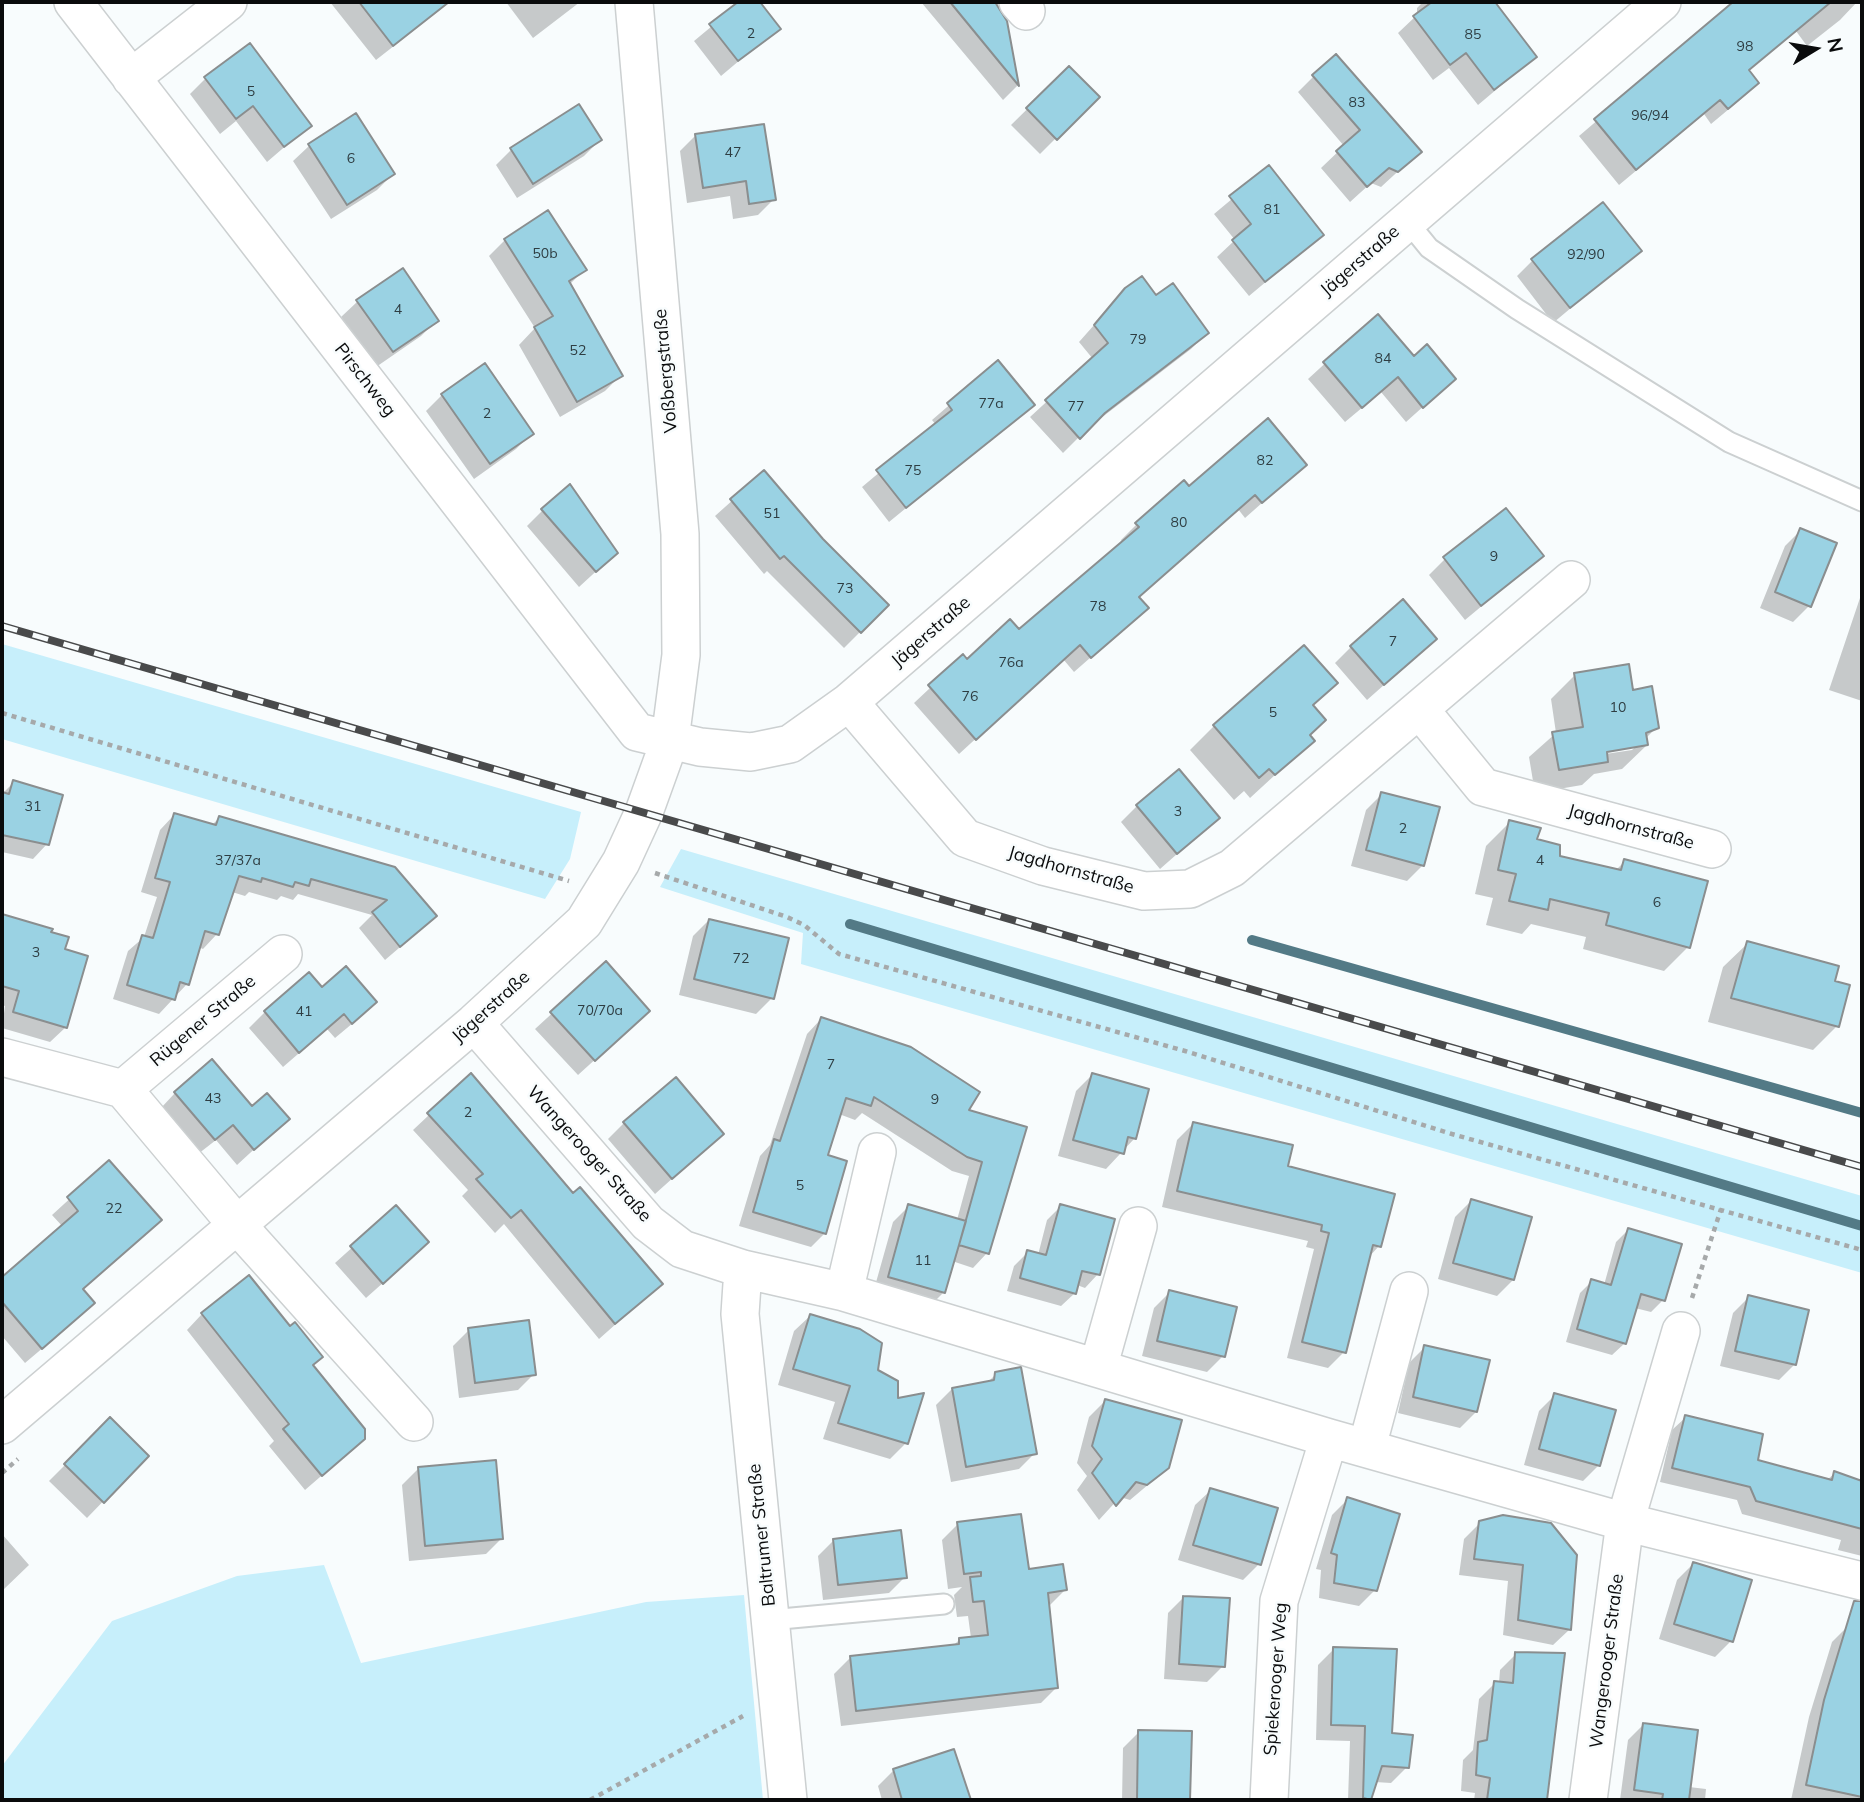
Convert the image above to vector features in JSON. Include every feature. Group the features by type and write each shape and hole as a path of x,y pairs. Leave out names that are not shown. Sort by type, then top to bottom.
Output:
{"street":[{"name":"Pirschweg","path":"73,2 636,732 670,740"},
{"path":"131,78 228,2"},
{"name":"Jägerstraße","path":"2,1425 474,1023 584,922 599,901 645,812 670,740 751,752 777,747 790,744 849,702 1662,2"},
{"name":"Voßbergstraße","path":"644,4 680,534 681,655 670,740"},
{"name":"Jagdhornstraße","path":"849,702 965,838 1043,866 1144,891 1190,889 1232,868 1571,580"},
{"name":"Jagdhornstraße","path":"1420,710 1483,787 1712,849"},
{"name":"Rügener Straße","path":"122,1089 282,954"},
{"name":"Wangerooger Straße","path":"474,1023 648,1223 682,1249 743,1269 844,1293 1329,1438 1625,1522 1862,1581"},
{"path":"2,1057 122,1089 238,1226 414,1422"},
{"path":"844,1293 877,1152"},
{"path":"1098,1368 1138,1226"},
{"name":"Baltrumer Straße","path":"743,1269 740,1314 788,1800"},
{"path":"1367,1447 1409,1292"},
{"name":"Wangerooger Straße","path":"1588,1800 1625,1522 1681,1331"},
{"name":"Spiekerooger Weg","path":"1269,1800 1279,1601 1329,1438"}],"lane":[{"path":"1407,221 1429,248 1517,309 1729,442 1862,500"},
{"path":"770,1620 944,1604"}],"path":[{"path":"2,713 574,883 599,901"},
{"path":"1681,1331 1721,1209"},
{"path":"590,1800 778,1696"}],"shaded area":[{"path":"2,644 581,812 570,859 545,899 2,739"},
{"path":"681,849 1862,1196 1862,1273 801,964 803,933 660,887"},
{"path":"324,1565 361,1663 646,1602 744,1595 763,1800 2,1800 2,1766 112,1621 237,1576"}],"building":[{"path":"359,2 449,2 393,46"},
{"path":"738,2 760,2 781,29 738,61 709,24"},
{"path":"950,2 995,2 1007,21 1019,86"},
{"path":"1432,2 1495,2 1537,57 1494,90 1466,53 1450,65 1413,16"},
{"path":"1733,2 1831,2 1749,70 1759,83 1728,109 1720,100 1636,170 1594,119"},
{"path":"250,43 312,126 284,147 253,106 236,119 204,77"},
{"path":"1336,54 1422,152 1398,172 1389,168 1367,187 1336,151 1360,130 1312,75"},
{"path":"1069,66 1100,97 1057,140 1026,108"},
{"path":"579,104 602,140 533,184 510,148"},
{"path":"356,113 395,174 347,205 308,144"},
{"path":"764,124 776,200 749,204 746,181 703,188 695,134"},
{"path":"1269,165 1324,235 1265,282 1232,240 1251,224 1229,196"},
{"path":"1603,202 1642,251 1570,308 1531,259"},
{"path":"548,210 587,270 569,281 623,376 577,402 534,327 553,316 504,239"},
{"path":"403,268 439,321 393,352 356,300"},
{"path":"1142,276 1156,295 1173,283 1209,333 1105,413 1080,439 1045,400 1108,343 1094,325 1125,288"},
{"path":"1378,314 1414,356 1427,344 1456,379 1423,408 1398,377 1362,408 1323,362"},
{"path":"998,360 1035,405 906,508 876,470 952,410 947,403"},
{"path":"485,363 534,434 490,464 441,394"},
{"path":"1268,418 1307,465 1262,503 1255,495 1139,597 1149,608 1091,658 1080,645 976,740 928,685 963,654 967,659 1010,619 1019,629 1139,527 1135,523 1184,480 1189,486"},
{"path":"764,470 823,539 889,605 861,633 784,556 780,559 730,499"},
{"path":"570,484 618,553 596,572 541,509"},
{"path":"1506,508 1544,556 1481,606 1443,557"},
{"path":"1800,528 1837,543 1811,607 1775,592"},
{"path":"1403,599 1437,639 1384,685 1350,646"},
{"path":"1304,645 1338,683 1313,705 1326,720 1310,735 1315,741 1275,775 1269,769 1259,778 1213,725"},
{"path":"1629,664 1633,690 1652,686 1659,728 1646,733 1648,745 1607,752 1608,762 1559,770 1552,732 1583,727 1574,673"},
{"path":"1179,769 1220,818 1177,854 1136,805"},
{"path":"13,780 63,795 49,845 2,835 2,792 9,794"},
{"path":"1381,792 1440,807 1424,866 1366,850"},
{"path":"174,813 216,825 219,816 395,867 437,916 400,947 372,912 387,900 311,879 309,886 295,882 293,887 262,878 261,882 239,876 219,935 205,931 189,985 180,982 175,1000 127,985 142,935 153,938 170,882 155,878"},
{"path":"1509,820 1541,828 1537,839 1560,845 1560,856 1621,870 1624,859 1708,881 1690,948 1606,925 1609,913 1550,899 1548,910 1509,901 1516,874 1498,870"},
{"path":"2,914 53,929 51,932 69,937 65,949 88,956 67,1028 13,1012 19,991 2,986"},
{"path":"709,919 789,938 774,999 694,979"},
{"path":"1747,941 1839,966 1835,981 1850,985 1839,1027 1731,998"},
{"path":"606,961 650,1011 595,1061 550,1012"},
{"path":"346,966 377,1002 352,1024 344,1014 299,1053 264,1011 309,972 322,987"},
{"path":"821,1017 911,1047 980,1092 969,1110 1027,1127 989,1254 959,1245 982,1162 967,1157 874,1097 871,1106 846,1098 828,1155 847,1161 826,1234 753,1212 774,1139 780,1141"},
{"path":"212,1059 252,1106 267,1093 290,1119 254,1150 233,1125 215,1140 174,1092"},
{"path":"471,1073 573,1193 580,1187 663,1284 615,1324 521,1210 511,1218 476,1179 483,1174 427,1113"},
{"path":"1092,1073 1149,1089 1136,1139 1128,1137 1124,1154 1073,1140"},
{"path":"676,1077 724,1134 672,1179 623,1122"},
{"path":"1193,1122 1293,1145 1288,1166 1395,1194 1381,1247 1373,1245 1346,1353 1302,1342 1329,1233 1321,1231 1322,1225 1177,1191"},
{"path":"109,1160 162,1220 83,1289 95,1303 42,1349 2,1302 2,1277 78,1211 67,1197"},
{"path":"1471,1199 1532,1217 1514,1280 1453,1263"},
{"path":"908,1204 966,1221 945,1293 888,1277"},
{"path":"1060,1204 1115,1219 1100,1275 1082,1271 1076,1294 1020,1278 1027,1250 1046,1255"},
{"path":"396,1205 429,1242 383,1284 350,1246"},
{"path":"1628,1228 1682,1244 1665,1301 1641,1294 1626,1344 1577,1329 1591,1279 1611,1285"},
{"path":"249,1275 290,1326 295,1322 323,1357 313,1365 365,1429 365,1439 322,1476 283,1429 289,1424 201,1313"},
{"path":"1169,1290 1237,1307 1225,1357 1157,1341"},
{"path":"1748,1295 1809,1310 1796,1365 1735,1351"},
{"path":"810,1314 860,1329 882,1343 878,1370 898,1381 898,1398 924,1393 908,1444 838,1423 850,1386 793,1369"},
{"path":"529,1320 536,1375 475,1383 468,1328"},
{"path":"1424,1345 1490,1360 1477,1412 1413,1397"},
{"path":"1021,1367 1037,1454 966,1467 952,1388 994,1380 995,1372"},
{"path":"1554,1393 1616,1410 1600,1466 1539,1449"},
{"path":"1105,1399 1182,1420 1169,1468 1147,1485 1136,1482 1116,1506 1092,1473 1102,1459 1092,1446"},
{"path":"1685,1415 1763,1434 1758,1460 1832,1480 1834,1471 1862,1481 1862,1529 1756,1501 1750,1487 1672,1468"},
{"path":"110,1417 149,1456 104,1503 64,1464"},
{"path":"496,1460 503,1539 425,1546 418,1467"},
{"path":"1210,1488 1278,1508 1261,1565 1193,1545"},
{"path":"1347,1497 1400,1514 1377,1591 1334,1583 1337,1555 1331,1553"},
{"path":"1021,1514 1029,1569 1063,1564 1067,1590 1048,1593 1058,1688 856,1711 850,1656 959,1644 959,1638 988,1635 984,1601 973,1602 970,1577 981,1576 981,1572 964,1574 957,1522"},
{"path":"1503,1515 1551,1523 1577,1555 1571,1630 1518,1620 1523,1565 1474,1559 1479,1521"},
{"path":"901,1530 907,1578 838,1585 833,1539"},
{"path":"1693,1562 1752,1580 1733,1642 1674,1624"},
{"path":"1183,1596 1230,1598 1225,1667 1179,1664"},
{"path":"1854,1601 1862,1601 1862,1797 1806,1785 1824,1700"},
{"path":"1333,1647 1397,1649 1392,1733 1413,1735 1409,1768 1382,1766 1371,1800 1363,1798 1365,1726 1331,1725"},
{"path":"1515,1652 1565,1653 1547,1800 1487,1800 1490,1778 1476,1775 1478,1742 1487,1740 1494,1681 1513,1683"},
{"path":"1643,1723 1698,1730 1689,1800 1662,1800 1663,1794 1634,1790"},
{"path":"1138,1730 1192,1731 1190,1800 1137,1800"},
{"path":"954,1749 971,1800 902,1800 893,1769"}],"waterway":[{"path":"850,924 1862,1226"},
{"path":"1252,940 1862,1113"}],"railway":[{"path":"2,626 1862,1167"}]}
